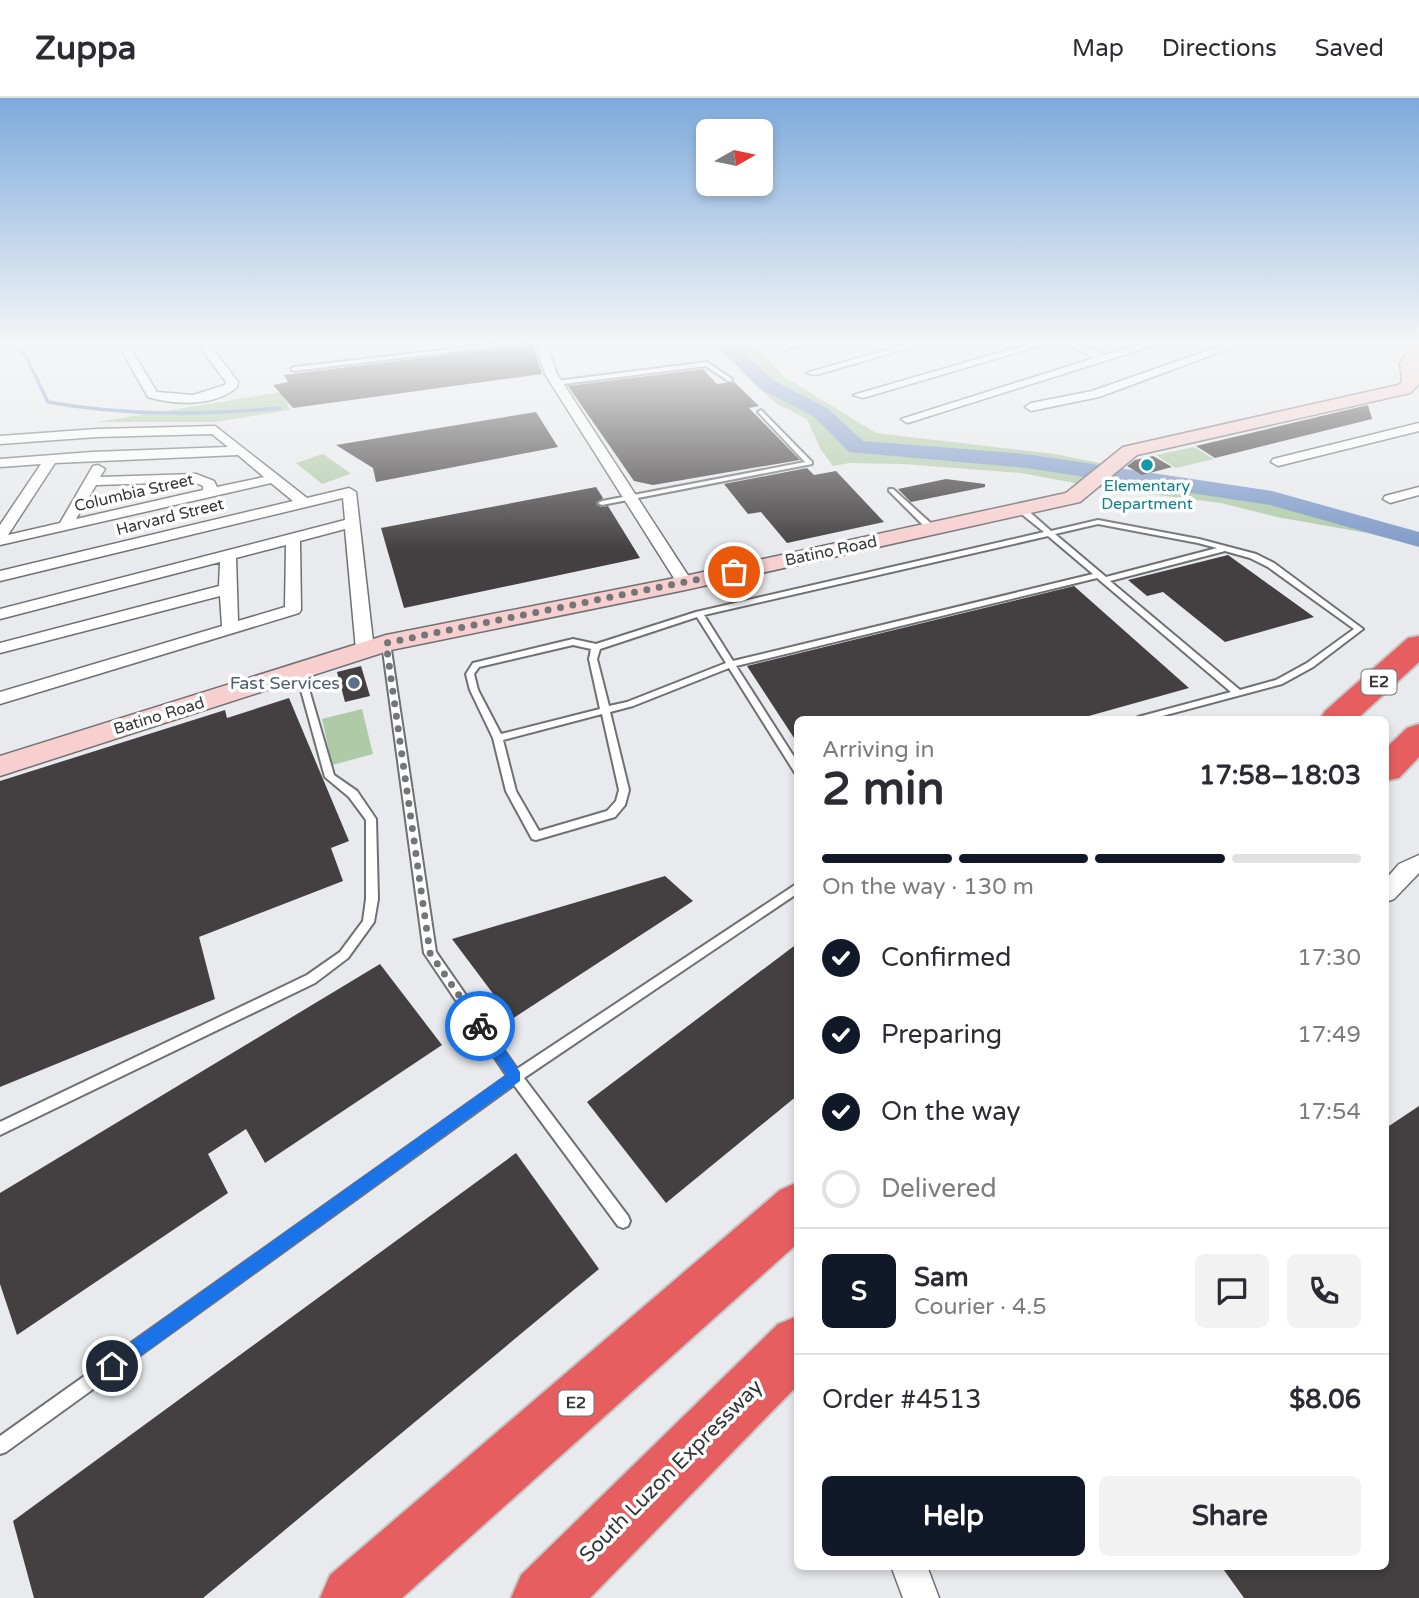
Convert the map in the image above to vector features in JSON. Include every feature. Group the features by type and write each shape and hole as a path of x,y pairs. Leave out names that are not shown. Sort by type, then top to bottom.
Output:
{"highway":[{"name":"E2","path":"1340,716 1419,645"},
{"path":"1389,766 1419,736"},
{"name":"E2","path":"353,1598 794,1212"},
{"name":"South Luzon Expressway","path":"544,1598 794,1348"}],"main road":[{"name":"Batino Road","path":"0,766 376,647 1073,498 1090,487 1111,465 1130,451 1309,411"}],"street":[{"path":"575,411 685,583"},
{"path":"907,419 933,411"},
{"path":"1278,461 1419,427"},
{"path":"0,440 208,429 224,436 303,502"},
{"path":"0,463 242,451"},
{"path":"64,528 105,456"},
{"path":"0,536 51,459"},
{"path":"92,481 197,478 209,484 212,493"},
{"name":"Columbia Street","path":"0,541 275,478"},
{"path":"1390,499 1419,491"},
{"name":"Harvard Street","path":"0,576 349,492 352,523"},
{"path":"0,614 352,523 376,647"},
{"path":"0,698 293,610 293,538"},
{"path":"228,555 227,589 231,630"},
{"path":"0,648 227,589"},
{"path":"1389,890 1407,870 1419,863"},
{"path":"910,1570 921,1598"}],"lane":[{"path":"602,503 810,463 761,412"},
{"path":"891,490 932,529"},
{"path":"1022,510 1238,693"},
{"path":"596,647 593,659 624,790 621,802 611,814 536,836 511,791 499,738 474,690 470,674 476,666 573,642 596,647 699,614 1098,522 1226,548 1271,565 1359,629 1310,665 1279,682 1152,716"},
{"path":"499,738 604,712 731,664 1226,548"},
{"path":"699,614 794,765"},
{"path":"376,647 430,953 515,1077 623,1221"},
{"path":"0,1129 311,979 344,955 368,922 372,899 371,819 353,794 330,777 300,672"},
{"path":"0,1446 515,1077 794,890"}],"green space":[{"path":"165,411 284,411 215,422 97,422"},
{"path":"791,411 840,411 876,433 1055,454 1114,466 1145,478 1271,498 1419,538 1419,546 1221,503 1096,487 1021,473 903,464 849,463 833,466 821,450 807,419"},
{"path":"1194,447 1214,459 1176,468 1156,455"},
{"path":"323,454 350,474 322,484 296,463"},
{"path":"362,709 373,754 332,765 322,719"}],"building":[{"path":"585,411 752,411 800,460 653,485 634,481"},
{"path":"1343,411 1370,411 1372,419 1215,458 1196,446"},
{"path":"536,412 558,447 376,482 373,468 336,445"},
{"name":"Elementary Department","path":"1153,456 1172,467 1142,475 1127,466 1135,460"},
{"path":"807,468 814,475 836,471 884,522 787,543 761,512 748,514 724,484"},
{"path":"946,479 985,484 985,487 911,502 898,489"},
{"path":"596,487 603,498 596,504 601,507 608,506 640,558 404,608 381,528"},
{"path":"1228,555 1314,617 1225,642 1163,592 1147,596 1128,580"},
{"path":"1074,586 1189,688 1089,716 794,716 794,738 747,666"},
{"path":"361,666 370,696 345,702 337,672"},
{"path":"289,698 349,841 331,848 343,881 199,937 215,999 0,1087 0,781 225,710 227,718"},
{"path":"665,876 693,901 512,1019 452,939"},
{"path":"794,946 794,1098 666,1203 587,1102"},
{"path":"380,964 442,1045 265,1163 246,1129 208,1154 228,1193 17,1335 0,1284 0,1193"},
{"path":"1419,1106 1419,1598 1244,1598 1224,1570 1389,1570 1389,1126"},
{"path":"516,1153 599,1269 203,1598 34,1598 13,1521"}],"waterway":[{"path":"120,411 236,411"},
{"path":"818,411 857,447 1026,461 1272,498 1419,540"}],"way so far":[{"path":"480,1026 430,953 386,643 734,572"}],"place":[{"name":"Elementary Department","path":"1147,465"},
{"name":"Fast Services","path":"354,683"}],"route":[{"path":"112,1366 515,1077 480,1026"}]}
